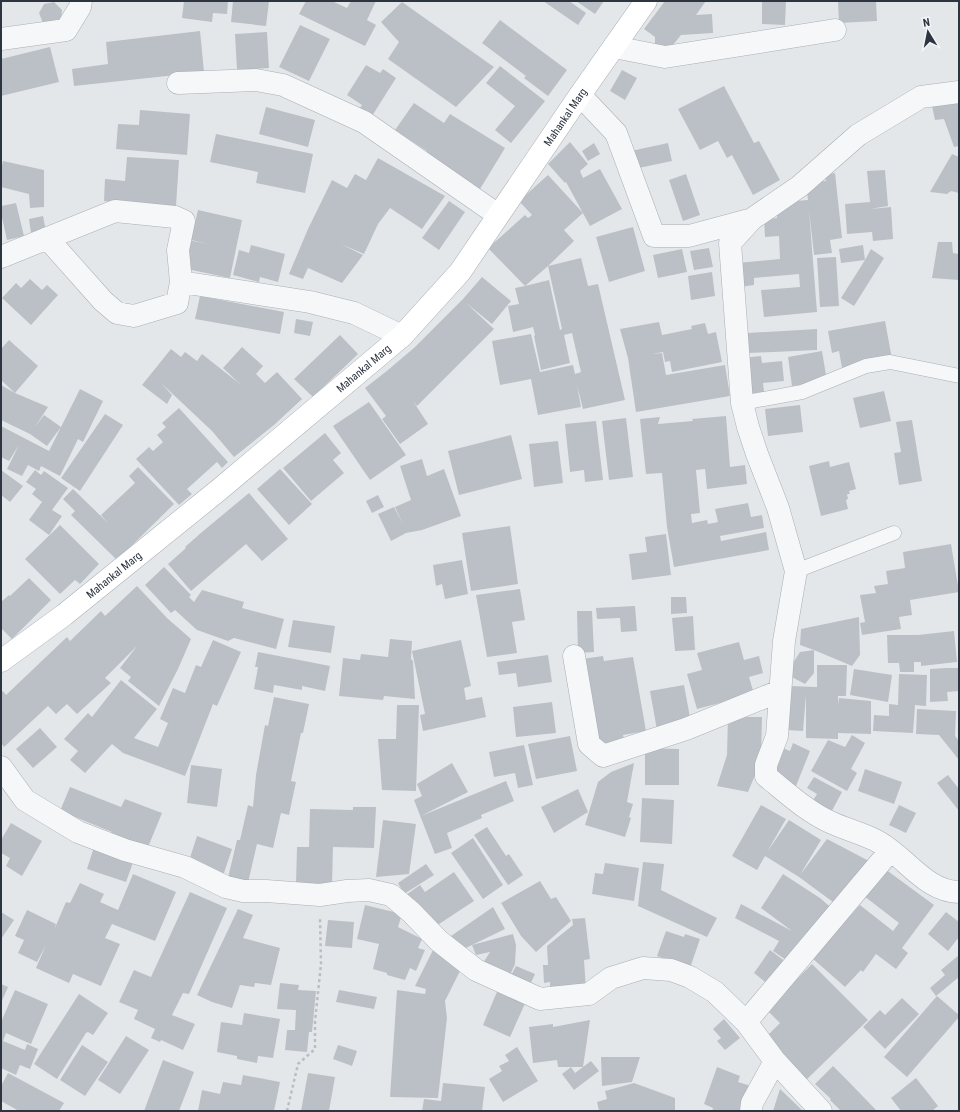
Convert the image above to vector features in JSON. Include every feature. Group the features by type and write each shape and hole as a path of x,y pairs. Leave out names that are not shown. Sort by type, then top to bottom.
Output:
{"main road":[{"name":"Mahankal Marg","path":"1,661 64,615 214,494 402,336 460,272 580,95 646,1"}],"street":[{"path":"1,39 66,30 80,7 81,1"},
{"path":"614,47 665,58 835,30"},
{"path":"178,83 256,80 283,85 364,122 498,215"},
{"path":"959,92 921,98 858,135 800,186 752,219 730,242 742,403 754,447 778,508 796,572 784,641 777,736 766,765 766,776 805,808 830,822 876,841 934,886 950,892 959,892"},
{"path":"580,95 616,133 654,236 690,236 752,219"},
{"path":"1,257 47,238 115,211 175,217 184,221 178,250 181,282 177,303 134,316 117,313 103,301 47,238"},
{"path":"181,282 317,304 354,314 402,336"},
{"path":"574,656 589,744 603,756 686,729 780,691"},
{"path":"1,767 25,800 78,832 125,850 185,867 226,887 243,891 266,891 320,896 369,890 391,896 411,912 439,941 476,970 540,999 589,994 611,978 643,968 671,970 690,977 715,992 746,1022 775,1061 821,1111"},
{"path":"746,1022 890,851"},
{"path":"751,1111 752,1103 775,1061"}],"lane":[{"path":"742,403 802,392 866,366 890,362 959,376"},
{"path":"796,572 894,533"}],"path":[{"path":"287,1111 298,1064 315,1049 321,964 320,896"}],"building":[{"path":"184,1 228,1 227,14 213,13 212,22 182,18"},
{"path":"233,1 269,1 266,26 231,22"},
{"path":"306,1 332,1 347,8 351,1 376,1 367,20 376,25 365,46 299,14"},
{"path":"543,1 569,1 586,13 578,25"},
{"path":"576,1 604,1 595,14"},
{"path":"665,1 706,1 696,15 712,14 713,33 681,35 673,45 655,49 655,37 644,29"},
{"path":"762,1 786,1 785,25 762,24"},
{"path":"838,1 876,1 877,21 839,23"},
{"path":"54,2 62,10 61,20 43,23 39,13 44,4"},
{"path":"402,2 494,67 456,107 388,59 399,42 381,22"},
{"path":"500,20 567,70 548,96 524,78 526,76 482,43"},
{"path":"300,25 330,39 309,81 279,67"},
{"path":"200,31 204,72 74,86 72,69 108,64 106,42"},
{"path":"267,32 269,68 237,70 235,34"},
{"path":"50,47 59,82 1,96 1,59"},
{"path":"366,65 380,73 383,69 396,78 372,116 360,108 362,105 347,95"},
{"path":"500,66 545,101 511,143 495,130 515,106 486,83"},
{"path":"622,70 637,78 625,100 610,91"},
{"path":"724,86 754,143 759,141 780,180 753,195 732,155 727,158 718,141 700,150 678,109"},
{"path":"959,100 959,146 954,147 944,119 935,120 932,106"},
{"path":"414,103 444,123 450,114 505,148 480,189 424,155 427,151 395,130"},
{"path":"266,107 315,120 308,147 259,134"},
{"path":"140,110 190,114 187,155 116,149 118,124 139,125"},
{"path":"216,134 313,154 305,193 256,183 258,172 210,162"},
{"path":"570,142 588,164 580,171 583,178 600,169 622,209 590,226 566,182 565,183 548,164"},
{"path":"594,143 600,154 588,161 582,151"},
{"path":"668,143 672,161 634,169 631,151"},
{"path":"952,154 959,157 959,193 951,191 947,194 930,192"},
{"path":"127,157 179,160 176,206 104,201 105,179 125,181"},
{"path":"378,158 445,196 422,229 390,208 378,224 364,254 341,244 363,255 342,283 308,268 303,279 289,274 308,229 332,180 347,188 355,174 366,180"},
{"path":"3,161 44,170 44,207 30,208 29,194 1,187 1,170"},
{"path":"885,170 888,206 870,209 891,207 893,239 873,241 872,232 847,234 845,204 870,202 867,171"},
{"path":"835,173 842,238 830,240 832,253 814,255 809,210 817,312 764,317 761,290 800,287 799,274 754,278 754,285 739,287 737,263 780,259 779,236 765,237 764,219 777,218 776,208 784,202 808,200 806,183 826,181 825,175"},
{"path":"686,174 700,215 683,221 669,180"},
{"path":"548,175 583,213 564,230 574,241 525,286 488,248 525,215 528,218 532,215 519,201"},
{"path":"449,201 465,212 439,250 422,238"},
{"path":"16,203 24,236 7,240 1,213 1,206"},
{"path":"198,210 242,220 230,278 182,268 188,240 208,244 191,240"},
{"path":"43,216 46,231 31,233 29,219"},
{"path":"633,227 645,271 609,282 596,237"},
{"path":"938,242 952,242 953,253 959,254 959,280 932,278"},
{"path":"251,245 285,254 278,282 260,277 259,282 233,275 239,250 249,253"},
{"path":"863,245 865,260 841,263 839,249"},
{"path":"709,248 713,267 694,270 690,251"},
{"path":"682,249 687,272 658,278 653,255"},
{"path":"871,249 884,258 854,306 841,298"},
{"path":"836,257 839,306 820,307 817,258"},
{"path":"581,258 588,286 598,284 625,400 583,409 577,385 581,407 538,415 531,379 500,385 492,341 531,334 540,372 573,365 575,374 581,372 572,333 564,335 570,363 541,370 533,327 513,332 508,306 519,304 515,288 549,280 560,330 562,329 548,266"},
{"path":"712,272 715,296 691,300 688,276"},
{"path":"482,277 511,301 492,324 466,303 494,329 417,406 413,401 428,424 400,444 382,419 386,416 365,388 415,347 463,299"},
{"path":"30,279 42,290 47,285 58,295 31,325 2,298 16,283 21,288"},
{"path":"200,296 284,312 280,334 195,319"},
{"path":"296,319 313,322 310,336 294,333"},
{"path":"885,321 892,359 842,368 839,351 832,353 828,331"},
{"path":"659,322 662,335 692,329 691,326 705,323 708,334 716,332 722,362 672,372 670,361 665,362 663,352 652,354 662,353 666,375 725,365 730,396 636,412 628,358 620,329"},
{"path":"817,329 817,350 748,353 747,333"},
{"path":"340,335 358,354 313,397 294,379"},
{"path":"9,340 38,366 15,393 1,380 1,349"},
{"path":"242,347 263,366 256,374 265,383 277,372 302,399 274,425 234,457 212,431 161,383 172,395 167,404 142,385 171,349 181,357 185,352 197,361 202,354 240,384 223,368"},
{"path":"822,351 827,381 792,386 788,357"},
{"path":"761,356 762,363 782,361 784,381 763,383 764,392 745,394 742,358"},
{"path":"1,385 15,393 48,407 35,427 44,415 61,427 47,446 30,434 1,420"},
{"path":"80,389 103,401 83,442 78,439 60,476 41,466 39,471 28,465 22,476 7,469 19,445 9,461 1,457 1,426 49,451"},
{"path":"884,391 891,421 860,428 853,398"},
{"path":"369,402 406,455 370,480 333,426"},
{"path":"800,405 803,432 768,436 765,409"},
{"path":"179,408 228,462 222,468 217,462 187,489 192,494 179,505 136,459 149,447 153,451 163,442 157,435 166,427 162,423"},
{"path":"105,414 123,425 80,491 61,478"},
{"path":"726,416 730,467 745,465 747,484 707,489 705,469 696,470 700,513 691,514 692,523 707,520 708,524 718,522 715,509 748,503 751,517 762,515 764,528 720,536 721,541 766,532 769,550 674,567 667,527 662,473 646,474 640,419 660,417 658,424"},
{"path":"626,418 633,477 609,480 602,421"},
{"path":"912,420 922,481 899,485 894,453 901,452 896,422"},
{"path":"596,421 603,480 585,482 584,470 570,472 565,424"},
{"path":"325,433 341,453 333,460 344,473 311,501 283,468"},
{"path":"511,435 522,479 459,495 448,451"},
{"path":"558,441 563,483 534,487 529,444"},
{"path":"422,459 427,476 444,469 461,516 422,530 406,533 391,541 378,514 394,507 403,524 395,507 411,500 400,466"},
{"path":"829,461 830,467 849,462 856,489 849,491 850,494 847,494 848,499 846,500 848,509 821,516 809,466"},
{"path":"138,467 174,504 117,560 71,515 75,511 63,499 73,489 108,523 101,515 135,483 129,476"},
{"path":"280,469 312,504 289,525 257,489"},
{"path":"1,470 23,486 10,502 1,495"},
{"path":"35,470 41,475 44,471 68,488 52,510 62,516 49,535 29,520 42,502 32,494 36,489 26,482"},
{"path":"249,493 288,539 262,561 246,544 191,591 168,564 202,532"},
{"path":"378,495 384,507 372,513 366,501"},
{"path":"60,525 99,564 80,584 75,580 60,594 25,559"},
{"path":"510,526 518,584 471,591 462,533"},
{"path":"666,534 671,575 632,580 629,554 647,552 645,537"},
{"path":"951,544 959,592 910,600 912,615 899,617 901,629 862,635 860,623 865,622 860,595 876,593 874,586 888,584 886,571 905,568 903,552"},
{"path":"462,560 468,594 445,599 442,584 436,586 433,565"},
{"path":"164,567 191,595 189,597 194,602 202,590 244,602 242,608 284,619 276,649 234,638 228,641 197,630 175,610 171,613 145,585"},
{"path":"29,578 51,600 12,639 1,628 1,602 9,595 10,596"},
{"path":"137,586 167,618 191,639 159,706 128,681 131,677 120,668 137,646 105,678 111,683 77,714 67,704 56,714 48,706 4,747 1,743 1,693 3,691 6,695 67,637 70,641 101,611 105,616"},
{"path":"520,589 525,620 512,622 517,653 487,657 476,595"},
{"path":"671,597 686,597 687,613 671,614"},
{"path":"635,606 637,631 621,632 620,618 597,619 596,608"},
{"path":"577,611 592,611 594,652 578,653"},
{"path":"693,616 695,650 675,651 672,618"},
{"path":"859,617 860,655 852,666 800,645 801,629"},
{"path":"293,620 335,626 331,653 288,647"},
{"path":"954,631 957,662 921,666 921,662 914,662 914,672 900,672 899,663 888,663 887,635 918,635"},
{"path":"390,639 412,641 411,659 413,661 415,699 384,696 383,700 339,696 343,658 360,660 361,654 388,657"},
{"path":"213,640 241,652 217,706 213,704 185,776 123,753 112,744 85,773 70,760 78,751 64,739 88,713 92,717 121,680 157,709 134,738 158,747 168,723 160,719 173,688 185,693 196,665 201,667"},
{"path":"461,640 471,686 464,688 466,700 482,697 486,717 423,731 420,715 425,714 412,651"},
{"path":"739,642 744,660 759,656 763,673 749,677 754,694 697,709 687,674 702,670 697,653"},
{"path":"814,650 814,673 805,684 786,674 800,652"},
{"path":"258,652 330,666 325,691 302,686 302,690 274,685 273,693 254,689 258,667 255,667"},
{"path":"548,655 552,682 518,687 516,673 499,675 497,662"},
{"path":"603,656 604,661 633,657 646,731 623,735 625,743 608,746 597,740 582,659"},
{"path":"817,665 847,665 846,696 838,696 838,705 839,698 871,701 871,734 838,733 838,739 806,738 806,695 803,731 786,730 788,686 817,687"},
{"path":"959,668 959,691 947,692 948,701 930,702 930,669"},
{"path":"854,669 892,675 888,702 850,695"},
{"path":"899,674 927,675 926,706 915,705 913,733 873,731 874,715 889,716 889,704 898,705"},
{"path":"684,685 691,723 657,730 650,691"},
{"path":"274,697 309,704 291,781 296,782 289,815 281,813 273,848 257,844 247,887 227,882 237,840 240,840 248,805 253,807 256,775 265,725 268,726"},
{"path":"552,702 556,733 516,737 513,707"},
{"path":"397,705 419,705 416,791 382,790 378,739 396,739"},
{"path":"917,709 956,711 955,736 959,741 959,760 939,735 916,734"},
{"path":"728,717 762,717 761,756 763,756 748,792 717,786 727,755"},
{"path":"40,728 57,747 33,768 16,749"},
{"path":"852,735 865,743 851,769 857,773 847,791 811,771 828,740 845,747"},
{"path":"570,736 577,771 536,779 528,744"},
{"path":"793,743 810,751 796,786 769,775 780,747 790,751"},
{"path":"524,745 533,785 518,788 515,773 494,777 489,752"},
{"path":"645,748 679,749 679,785 645,785"},
{"path":"452,763 468,792 421,816 506,781 514,801 481,815 482,818 447,833 452,848 435,854 414,800 422,796 417,784"},
{"path":"634,763 627,802 633,804 629,817 631,818 625,837 585,825 598,782 611,772"},
{"path":"191,765 222,769 217,807 187,803"},
{"path":"865,769 902,782 894,804 858,791"},
{"path":"948,775 959,789 959,811 937,783"},
{"path":"814,777 842,792 828,818 809,807 817,794 807,788"},
{"path":"70,787 121,807 125,799 162,813 146,852 109,837 112,832 60,811"},
{"path":"578,789 588,812 554,833 541,807"},
{"path":"642,798 674,800 672,844 640,842"},
{"path":"761,805 786,819 767,852 789,820 821,840 800,875 827,839 869,861 837,905 799,877 765,856 757,870 732,856"},
{"path":"899,805 916,813 906,833 889,825"},
{"path":"353,807 376,807 374,848 333,847 332,885 296,884 297,847 309,847 310,809 353,810"},
{"path":"383,820 416,824 409,874 376,877"},
{"path":"11,823 42,841 22,876 6,866 10,858 1,853 1,840"},
{"path":"487,827 506,856 509,854 523,875 508,885 474,835"},
{"path":"197,836 232,849 223,876 188,864"},
{"path":"473,838 503,885 483,899 451,853"},
{"path":"95,844 135,857 126,882 87,869"},
{"path":"643,862 664,864 661,890 717,918 707,937 638,906"},
{"path":"605,863 639,868 634,901 592,894 595,873 603,874"},
{"path":"426,864 434,875 404,894 398,883"},
{"path":"885,869 934,905 902,948 908,953 896,969 876,954 863,972 861,970 845,987 812,958 860,905 893,931 899,923 864,896"},
{"path":"454,872 474,901 430,930 406,895 420,885 425,892"},
{"path":"133,874 176,892 155,941 112,924 105,938 120,944 101,986 73,974 69,983 36,968 46,945 37,962 18,953 24,940 15,936 27,910 56,924 54,930 66,902 70,903 80,883 104,894 100,902 118,910"},
{"path":"783,874 820,898 835,911 792,964 773,951 779,941 735,918 741,904 792,931 761,908"},
{"path":"540,881 551,899 556,897 571,921 536,952 521,936 501,903"},
{"path":"190,892 227,908 189,994 183,993 172,1015 195,1024 183,1050 161,1040 160,1042 151,1038 155,1029 134,1019 138,1010 119,1002 134,970 151,977"},
{"path":"365,905 402,914 398,927 422,939 418,948 425,950 416,971 410,968 405,980 373,969 379,944 357,939"},
{"path":"493,907 505,929 462,950 451,936"},
{"path":"238,909 253,915 243,938 280,948 271,985 255,983 254,987 240,985 232,1008 212,1002 197,995"},
{"path":"1,912 14,920 1,939"},
{"path":"946,912 959,922 959,937 948,951 928,934"},
{"path":"585,918 590,959 584,960 586,990 550,992 550,982 544,983 543,965 548,965 547,946 573,925 572,919"},
{"path":"328,920 354,922 352,948 325,946"},
{"path":"666,931 684,937 685,934 700,939 690,968 657,956"},
{"path":"513,934 516,945 515,964 510,975 483,963 490,952 476,955 472,945"},
{"path":"434,948 464,963 445,1001 447,1018 438,1098 390,1097 397,990 425,994 426,989 415,986"},
{"path":"770,950 786,962 769,985 754,973"},
{"path":"959,955 959,977 936,996 930,988 945,975 941,970"},
{"path":"812,964 868,1020 805,1081 764,1039 780,1023 768,1011 778,1001 776,1000"},
{"path":"516,966 535,974 529,987 509,979"},
{"path":"280,983 299,985 298,990 316,991 312,1032 309,1032 307,1052 285,1050 287,1030 295,1030 296,1010 277,1009"},
{"path":"1,984 8,987 1,1003"},
{"path":"499,987 527,999 510,1037 483,1025"},
{"path":"15,990 48,1004 31,1044 6,1033 3,1041 25,1050 27,1044 38,1049 30,1069 20,1065 16,1075 1,1068 1,1022"},
{"path":"339,990 377,997 374,1009 336,1002"},
{"path":"79,994 108,1013 93,1035 88,1032 86,1033 57,1079 34,1064"},
{"path":"937,996 959,1015 959,1017 907,1077 884,1057"},
{"path":"902,998 919,1014 885,1049 863,1027 880,1010 885,1015"},
{"path":"244,1013 280,1019 273,1058 258,1056 257,1063 237,1059 237,1056 217,1052 221,1022 242,1025"},
{"path":"724,1019 740,1038 725,1050 717,1041 721,1038 713,1029"},
{"path":"590,1020 583,1067 558,1067 557,1060 533,1063 529,1027 553,1024 553,1027"},
{"path":"126,1036 149,1050 120,1094 98,1080"},
{"path":"82,1045 108,1062 85,1096 60,1080"},
{"path":"338,1045 357,1051 352,1066 333,1059"},
{"path":"517,1047 538,1081 503,1102 489,1079 502,1071 499,1066 509,1061 505,1055"},
{"path":"601,1057 640,1057 632,1082 602,1086"},
{"path":"163,1060 194,1072 179,1111 144,1111"},
{"path":"591,1061 599,1071 574,1090 562,1074 571,1067 575,1073"},
{"path":"833,1066 877,1111 841,1111 830,1100 831,1099 815,1084"},
{"path":"717,1067 740,1076 738,1082 751,1086 742,1111 712,1111 713,1108 704,1104"},
{"path":"8,1073 64,1103 59,1111 19,1111 1,1101 1,1086"},
{"path":"308,1073 335,1077 329,1111 301,1111"},
{"path":"243,1075 280,1082 274,1111 198,1111 202,1090 220,1094 223,1082 241,1085"},
{"path":"916,1078 938,1106 932,1111 901,1111 891,1098"},
{"path":"443,1083 485,1087 482,1111 422,1111 424,1099 441,1101"},
{"path":"634,1083 675,1098 675,1111 599,1111 597,1102 607,1099 605,1091"},
{"path":"780,1089 803,1111 773,1111"}]}
